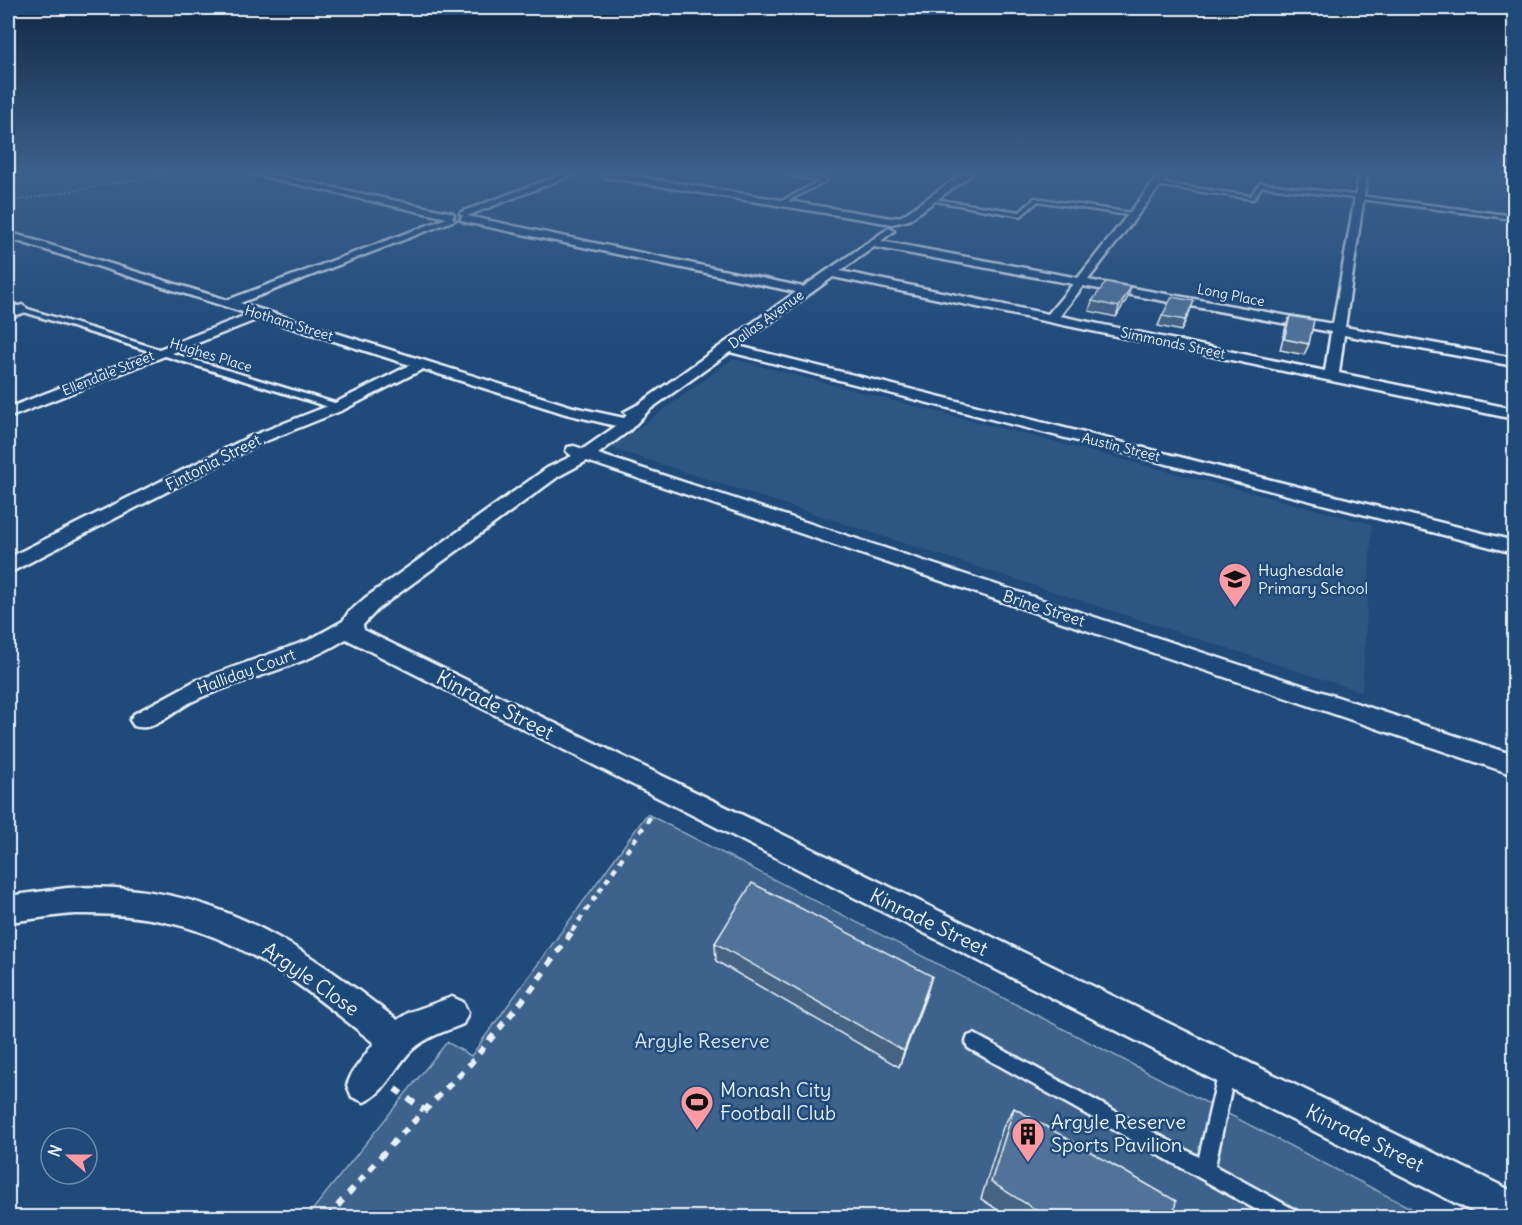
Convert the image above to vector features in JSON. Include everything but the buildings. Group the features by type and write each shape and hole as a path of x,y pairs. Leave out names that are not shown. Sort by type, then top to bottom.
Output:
{"street":[{"path":"230,305 417,231"},
{"path":"528,231 803,292"},
{"name":"Dallas Avenue","path":"352,625 355,618 368,606 889,231"},
{"path":"1052,318 1121,231"},
{"path":"1331,376 1353,231"},
{"name":"Hotham Street","path":"8,235 571,411 588,422 617,426"},
{"name":"Long Place","path":"872,243 1515,362"},
{"name":"Simmonds Street","path":"831,273 1515,414"},
{"path":"8,314 22,309"},
{"name":"Ellendale Street","path":"8,413 258,313"},
{"name":"Austin Street","path":"728,347 1515,547"},
{"name":"Fintonia Street","path":"8,566 255,440 338,407 421,365"},
{"name":"Brine Street","path":"580,453 1515,765"},
{"name":"Halliday Court","path":"142,720 165,704 189,692 313,648 352,625"},
{"name":"Kinrade Street","path":"352,625 354,634 1515,1212"},
{"name":"Argyle Close","path":"8,909 74,901 110,902 160,909 204,919 251,937 294,962 397,1041"},
{"path":"376,1085 380,1061 397,1041 412,1028 430,1018 452,1013"}],"lane":[{"name":"Hughes Place","path":"8,305 338,407"},
{"path":"974,1042 1290,1218"},
{"path":"1205,1170 1227,1070"}],"path":[{"path":"327,1218 390,1146 470,1064 531,990 653,813"},
{"path":"376,1085 424,1110"}],"shaded area":[{"name":"Hughesdale Primary School","path":"733,359 1372,524 1362,692 611,448"}],"green space":[{"name":"Argyle Reserve","path":"647,814 1428,1217 306,1218 447,1042 471,1056"}],"place":[{"name":"Hughesdale Primary School","path":"1235,608"},
{"name":"Monash City Football Club","path":"697,1131"},
{"name":"Argyle Reserve Sports Pavilion","path":"1028,1163"}]}
